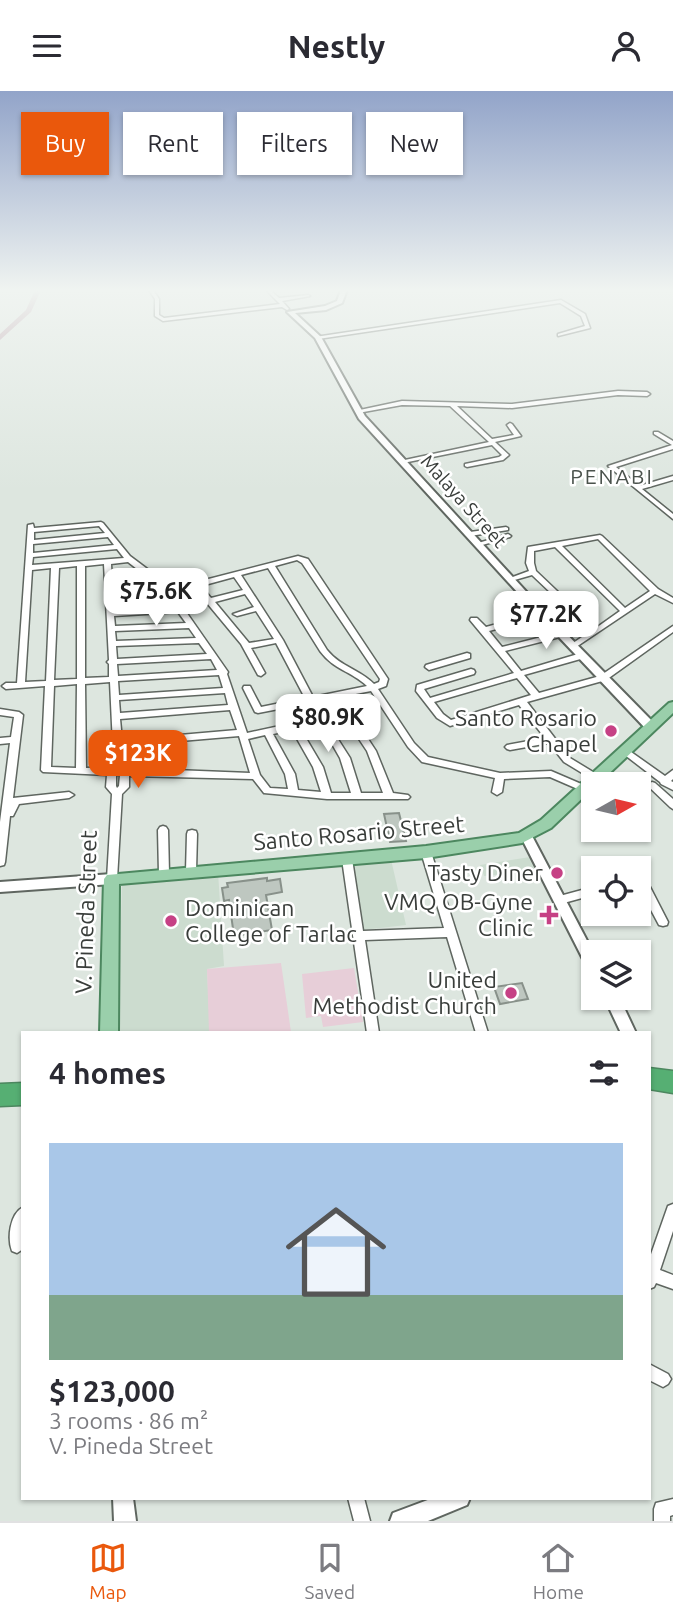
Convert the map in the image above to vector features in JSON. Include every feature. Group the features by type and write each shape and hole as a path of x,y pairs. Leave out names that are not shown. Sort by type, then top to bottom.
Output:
{"highway":[{"path":"651,1078 673,1082"},
{"path":"0,1095 21,1094"}],"main road":[{"name":"Santo Rosario Street","path":"600,772 673,706"},
{"name":"Santo Rosario Street","path":"112,879 426,852 527,837 546,824 581,790"},
{"name":"V. Pineda Street","path":"109,1031 112,879"}],"street":[{"name":"Malaya Street","path":"329,357 358,411 542,614 650,726"},
{"path":"358,411 402,403 522,405 618,393 647,394"},
{"path":"450,404 506,457 467,465"},
{"path":"404,461 518,436 510,425"},
{"path":"656,433 673,445"},
{"path":"673,445 612,465 673,517"},
{"path":"637,488 673,478"},
{"path":"21,685 31,527 103,525 117,547 159,581 214,656 223,672 256,776 267,791 327,796 405,797"},
{"path":"470,534 507,532 479,544"},
{"path":"30,543 109,535"},
{"path":"594,630 533,572 530,563 531,549 600,537 655,591 673,601"},
{"path":"556,544 624,611"},
{"path":"29,555 117,547"},
{"path":"247,688 258,710 373,688 383,684 384,675 305,561 298,558 197,584 247,646 261,673"},
{"path":"28,568 130,560"},
{"path":"107,562 119,770"},
{"path":"80,564 80,770"},
{"path":"270,565 332,661 365,680 373,688 411,745 425,760 500,776 551,774 581,787"},
{"path":"55,566 46,770 256,776"},
{"path":"511,579 533,572"},
{"path":"236,574 279,640 310,700"},
{"path":"108,583 159,581"},
{"path":"210,601 248,591"},
{"path":"573,647 594,630 655,591"},
{"path":"109,598 169,596"},
{"path":"503,609 531,602"},
{"path":"237,614 259,608"},
{"path":"109,614 179,610"},
{"path":"484,629 542,614"},
{"path":"474,620 537,697"},
{"path":"110,629 192,625"},
{"path":"471,672 420,687 420,691 446,722 455,723 603,678 673,628"},
{"path":"499,650 561,634"},
{"path":"111,644 203,640"},
{"path":"247,646 279,640"},
{"path":"111,661 214,656"},
{"path":"429,667 467,656"},
{"path":"428,701 582,656"},
{"path":"444,662 456,676"},
{"path":"6,686 223,672"},
{"path":"115,698 229,690"},
{"path":"521,701 550,740 573,765 586,772"},
{"path":"117,716 234,707"},
{"path":"118,743 268,732 363,711"},
{"path":"0,712 19,715 0,862"},
{"path":"348,716 372,751 389,796"},
{"path":"322,720 345,758 357,797"},
{"path":"294,726 318,767 327,796"},
{"path":"268,732 290,774 294,794"},
{"path":"0,741 15,740"},
{"path":"510,747 550,740"},
{"path":"624,750 659,785 673,805"},
{"name":"V. Pineda Street","path":"112,879 117,793 124,787 119,770"},
{"path":"659,785 673,773"},
{"path":"497,792 500,776"},
{"path":"6,814 10,813 15,801 69,795"},
{"path":"163,830 164,874"},
{"path":"191,871 192,834"},
{"path":"527,837 581,941"},
{"path":"426,852 481,1031"},
{"path":"347,859 373,1031"},
{"name":"Santo Rosario Street","path":"0,887 112,879"},
{"path":"560,900 581,894"},
{"path":"651,899 663,922"},
{"path":"359,936 451,932"},
{"path":"618,1010 628,1031"},
{"path":"673,1211 651,1278 673,1282"},
{"path":"17,1245 21,1216"},
{"path":"123,1500 125,1521"},
{"path":"357,1500 362,1521"},
{"path":"401,1521 455,1500"},
{"path":"662,1521 663,1509 673,1507"}],"shaded area":[{"path":"390,855 406,925 363,930 351,859"},
{"path":"530,857 537,871 484,876 480,865"},
{"name":"Dominican College of Tarlac","path":"218,872 224,966 207,969 210,1031 118,1031 122,883"},
{"path":"281,963 291,1031 209,1031 207,969"},
{"path":"354,968 363,1022 323,1027 321,1016 306,1018 302,974"}],"building":[{"path":"399,813 406,841 390,842 384,814"},
{"path":"267,878 267,881 280,879 282,892 266,895 272,930 234,936 229,900 224,901 222,888 228,887 227,883"},
{"name":"United Methodist Church","path":"522,983 528,999 500,1004 494,987"}],"place":[{"name":"Santo Rosario Chapel","path":"611,731"},
{"name":"Tasty Diner","path":"557,873"},
{"name":"VMQ OB-Gyne Clinic","path":"549,915"},
{"name":"Dominican College of Tarlac","path":"171,921"},
{"name":"United Methodist Church","path":"511,993"}],"district":[{"name":"PENABI","path":"612,477"}]}
